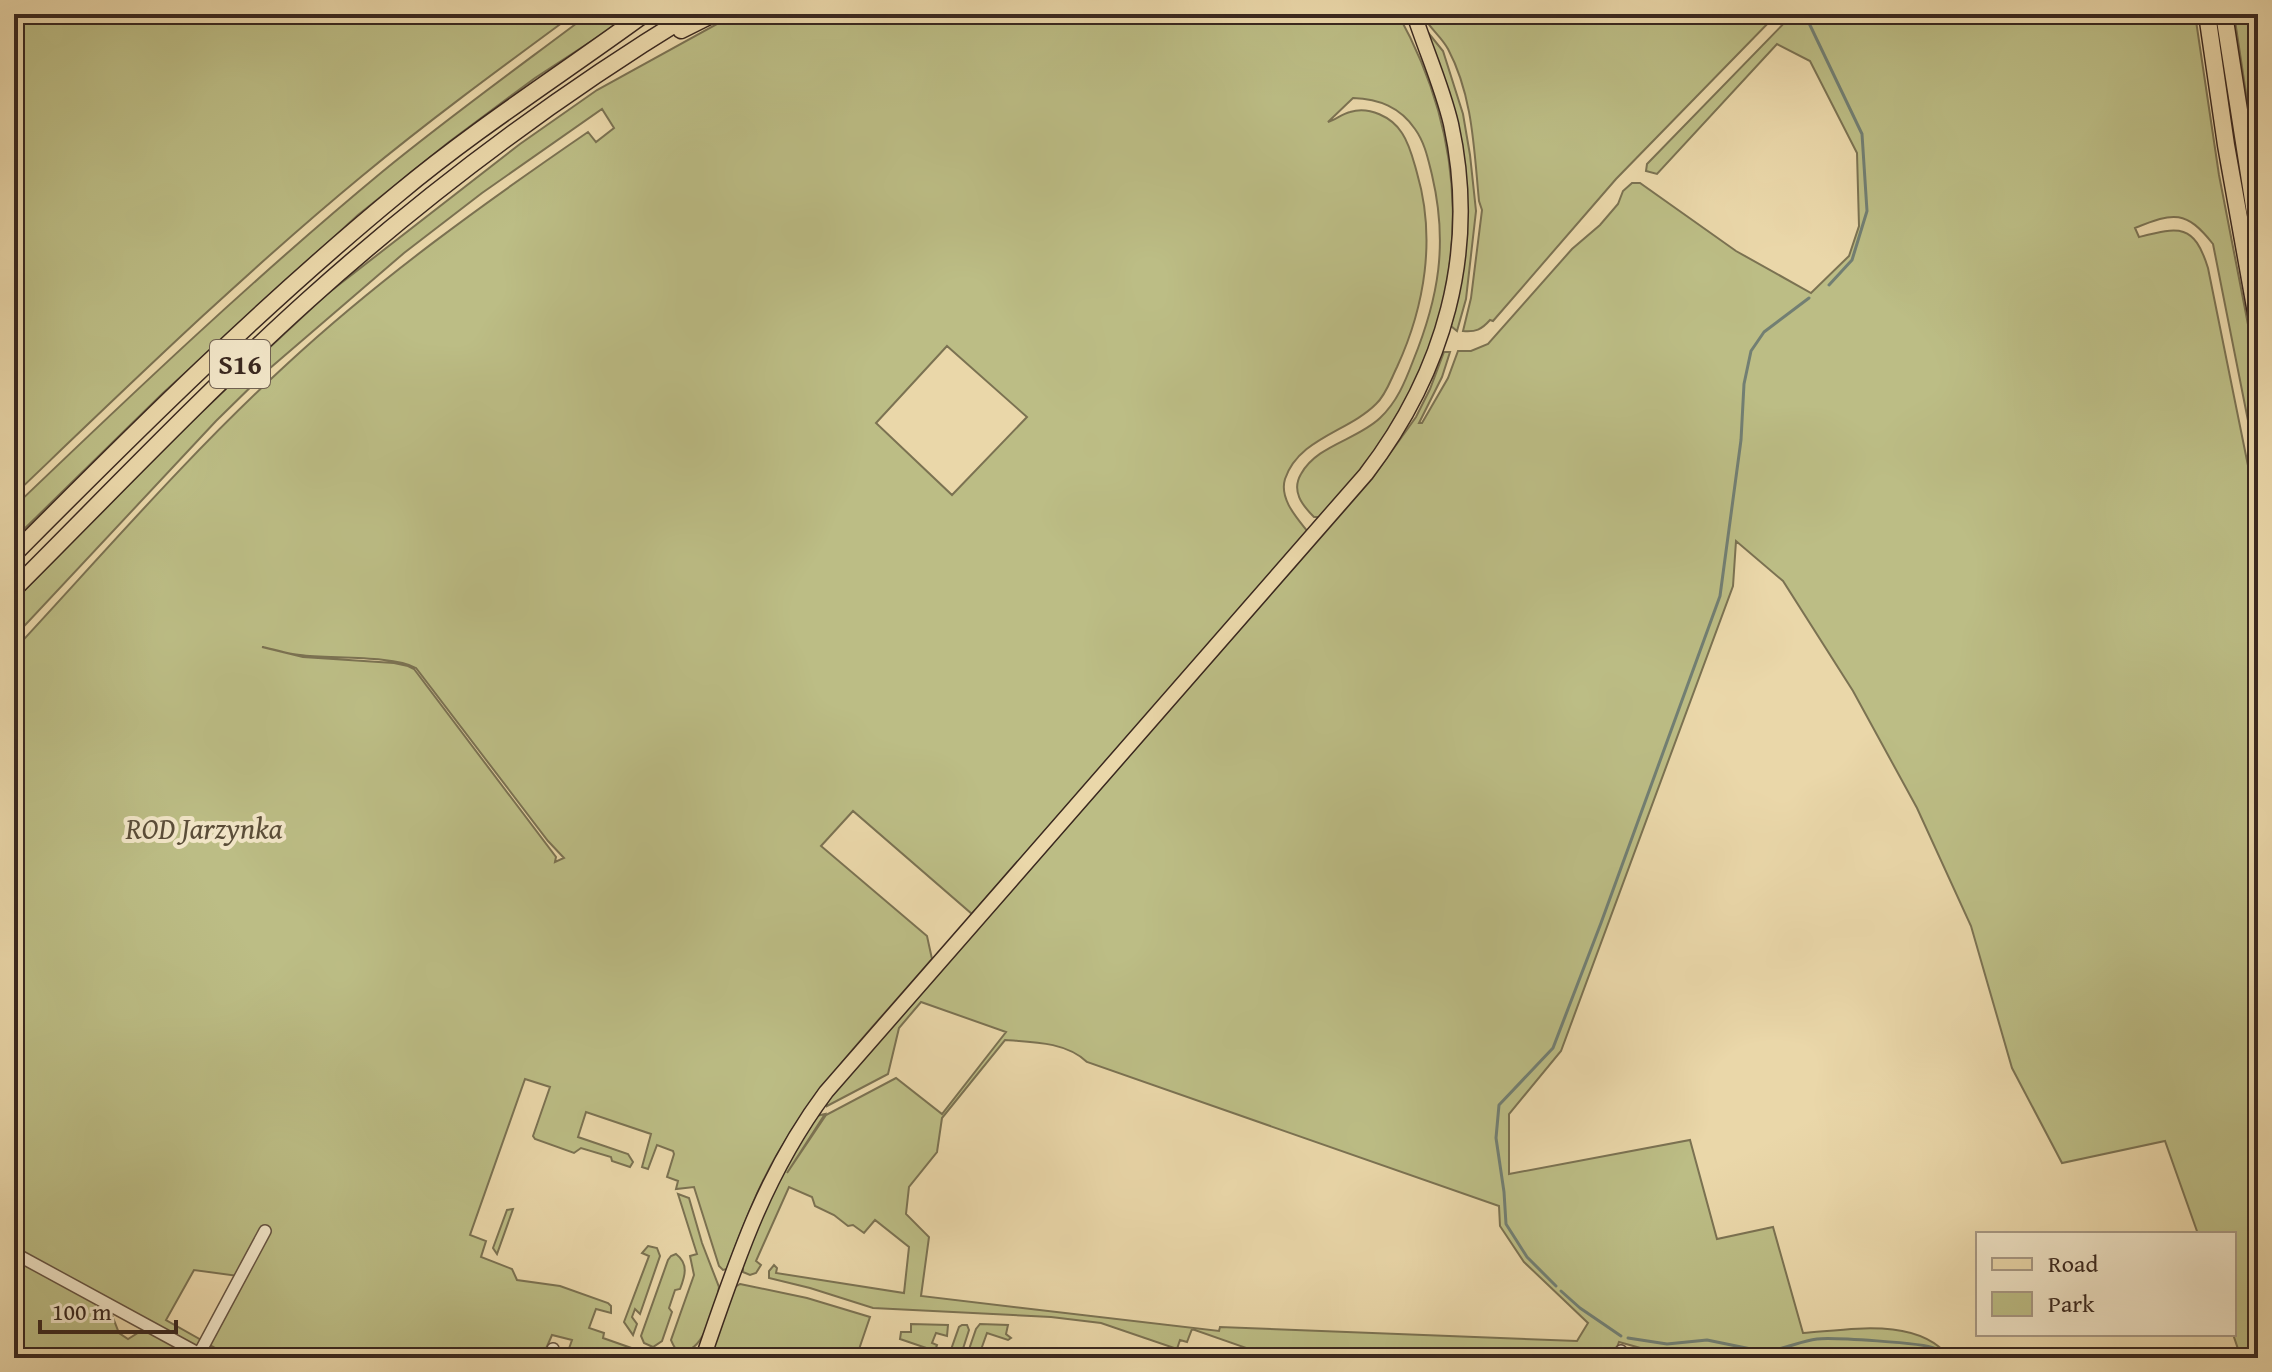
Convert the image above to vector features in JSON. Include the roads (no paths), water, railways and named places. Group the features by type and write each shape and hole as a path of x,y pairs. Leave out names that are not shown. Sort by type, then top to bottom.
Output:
{"highway":[{"name":"S16","path":"605,43 644,14"},
{"name":"S16","path":"14,554 160,407 292,284 422,175 522,99 652,14"},
{"name":"S16","path":"14,589 190,411 307,301 384,234 483,156 605,69 691,14"},
{"path":"605,69 713,14"},
{"path":"2207,14 2226,145 2258,324"},
{"path":"2224,14 2258,232"}],"main road":[{"path":"1406,14 1425,47"},
{"path":"703,1358 755,1213 794,1137 826,1092 1366,474 1398,430 1418,394 1442,334 1454,288 1461,203 1455,147 1445,102 1414,14"}],"street":[{"path":"14,1253 203,1356 265,1231"}],"waterway":[{"path":"1811,14 1808,21 1862,134 1867,211 1852,260 1829,285"},
{"path":"1556,1286 1527,1257 1506,1224 1496,1138 1499,1105 1553,1048 1720,596 1741,440 1744,384 1751,351 1764,332 1809,298"},
{"path":"1561,1291 1621,1336"},
{"path":"1628,1338 1667,1344 1707,1340 1751,1349"},
{"path":"1757,1350 1773,1350 1817,1339 1840,1339 1927,1346 1934,1348 1942,1358"}],"park label":[{"name":"ROD Jarzynka","path":"204,829"}]}
